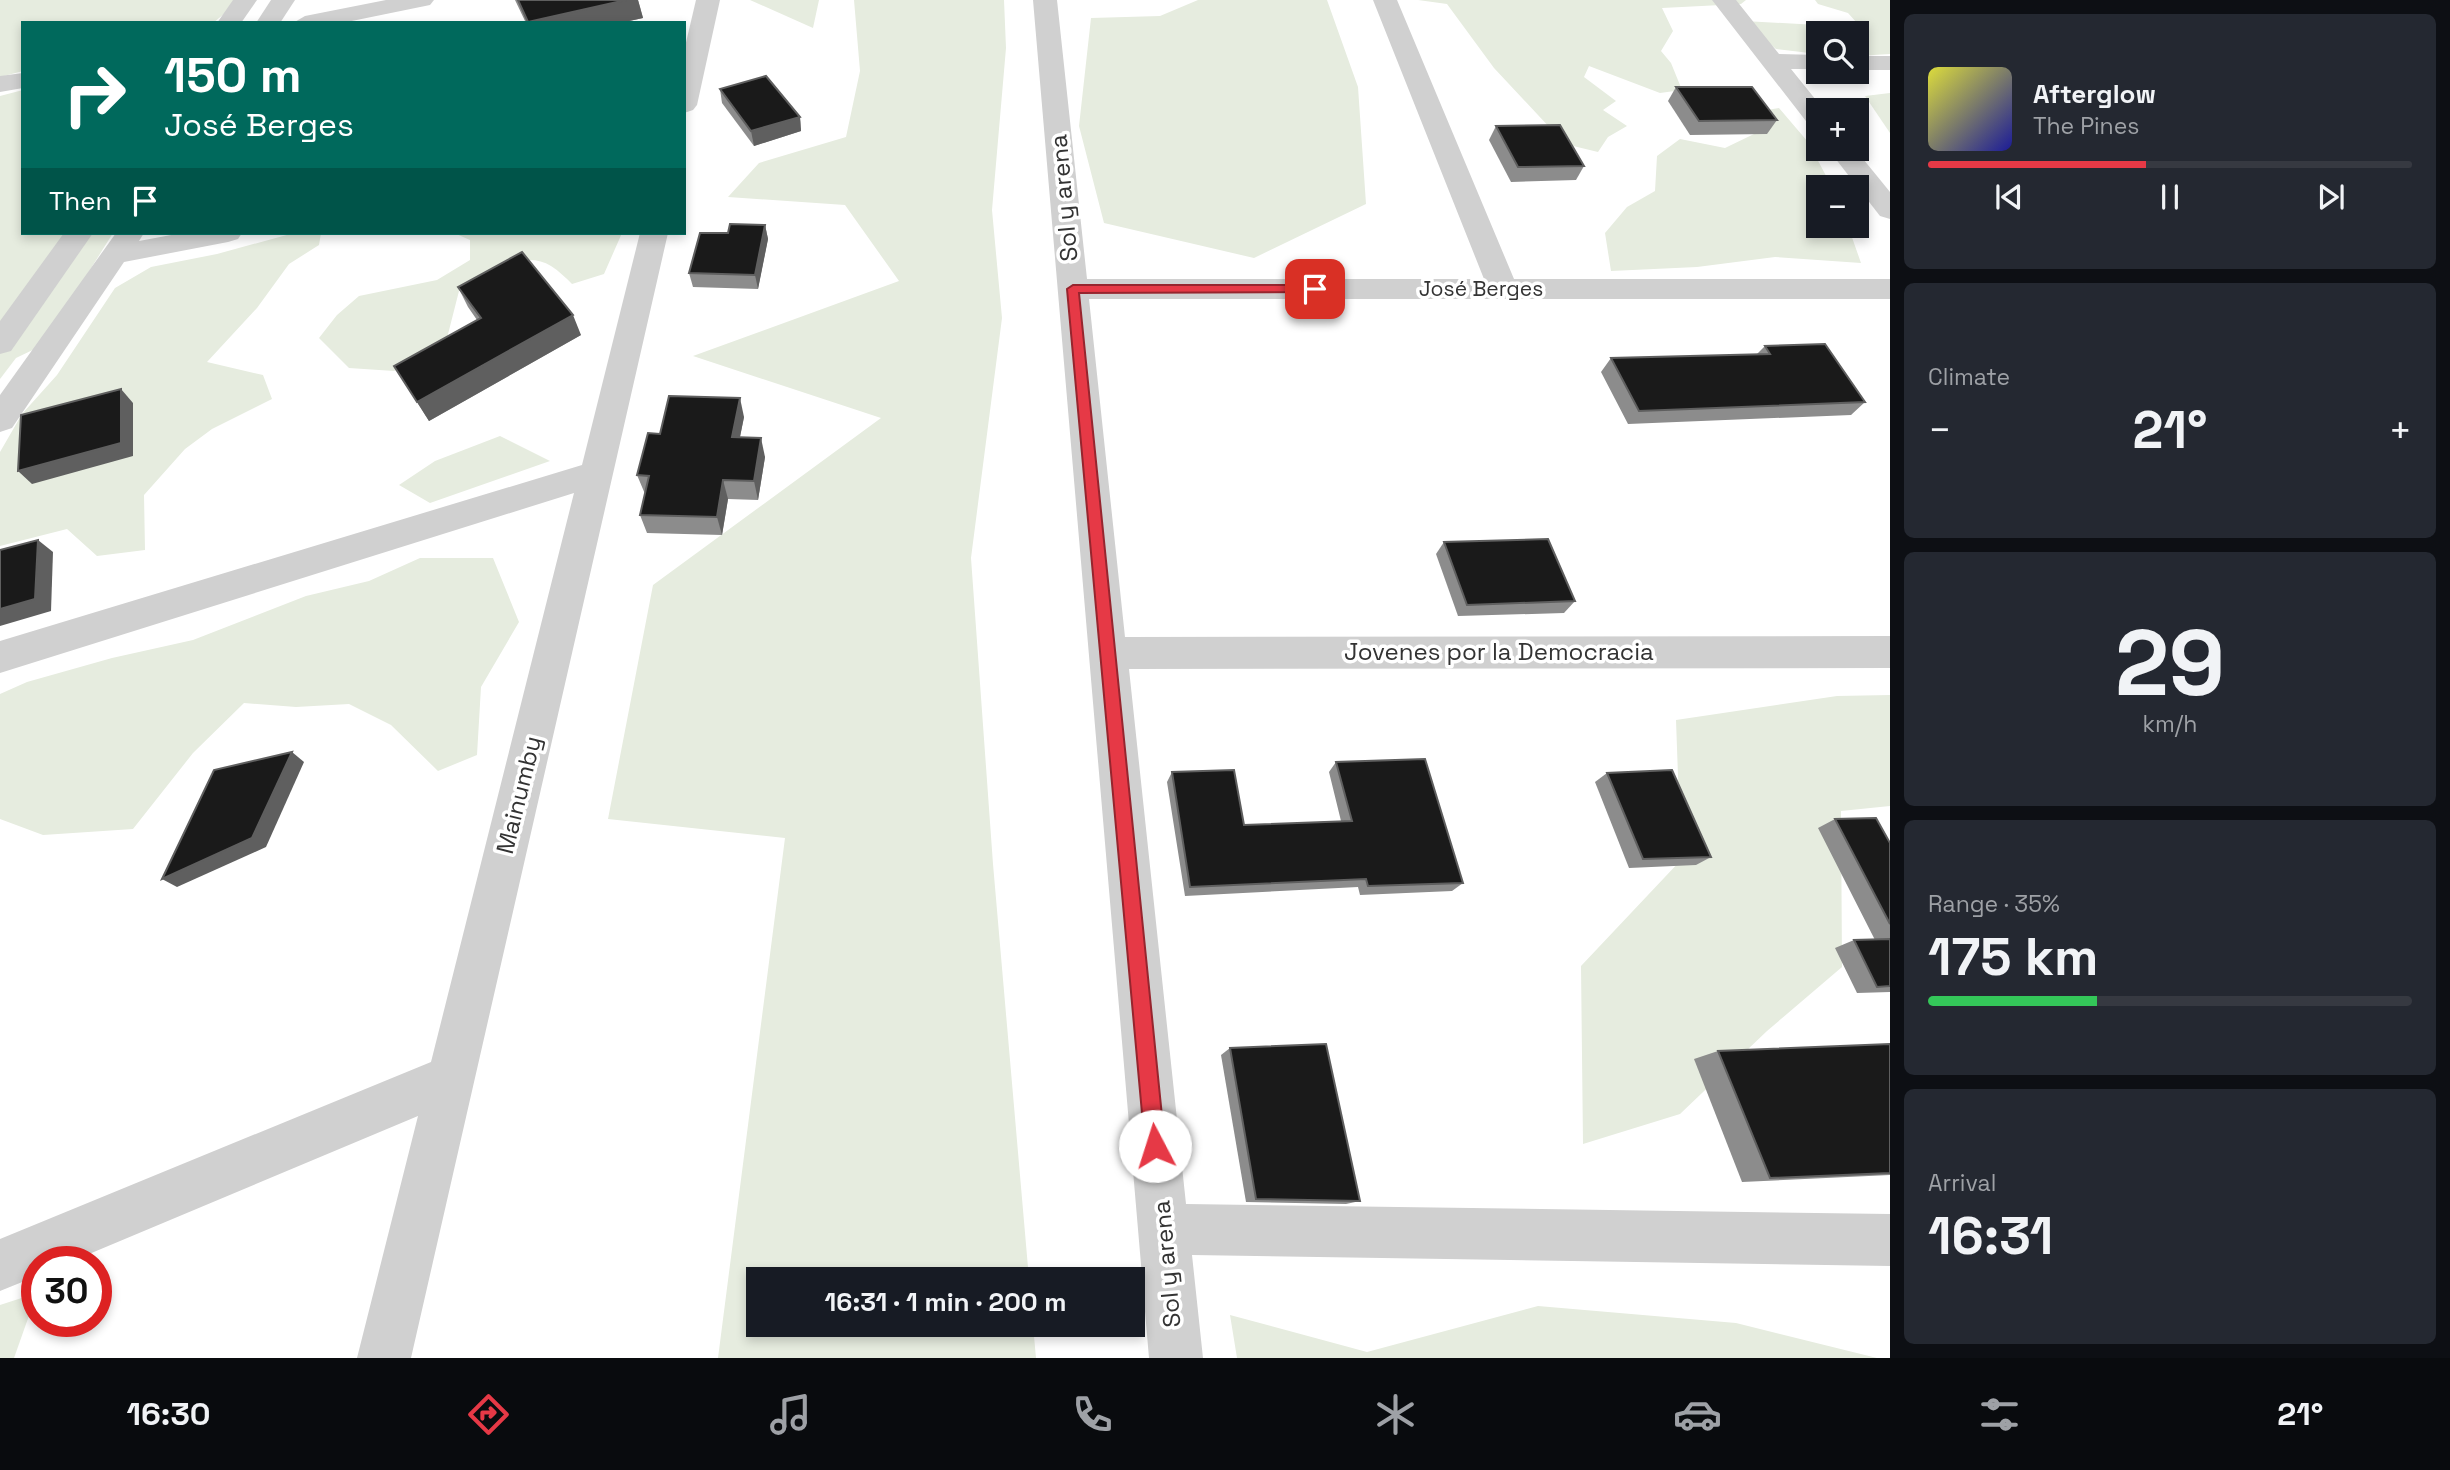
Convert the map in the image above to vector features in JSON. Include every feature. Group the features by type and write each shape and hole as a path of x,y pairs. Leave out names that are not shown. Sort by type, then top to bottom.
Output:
{"street":[{"path":"230,21 245,0"},
{"path":"269,21 283,0"},
{"path":"315,21 422,0"},
{"path":"686,96 708,0"},
{"name":"Sol y arena","path":"1045,0 1176,1358"},
{"path":"1385,0 1503,289"},
{"path":"1724,0 1806,105"},
{"path":"1771,61 1806,62"},
{"path":"1869,63 1890,63"},
{"path":"0,84 21,80"},
{"path":"1851,161 1890,210"},
{"path":"0,343 78,235"},
{"path":"0,420 122,244 209,235"},
{"name":"Mainumby","path":"384,1358 654,235"},
{"name":"José Berges","path":"1073,289 1890,289"},
{"path":"0,361 51,350"},
{"path":"0,657 597,473"},
{"name":"Jovenes por la Democracia","path":"1108,653 1890,652"},
{"path":"0,1265 451,1078"},
{"path":"1163,1228 1890,1240"}],"shaded area":[{"path":"0,0 241,0 215,21 21,21 21,72 0,77"},
{"path":"750,0 819,0 813,28"},
{"path":"854,0 1004,0 1006,48 992,210 1002,318 971,558 993,864 1028,1267 746,1267 746,1337 1034,1337 1036,1358 718,1358 785,838 608,819 653,585 881,418 693,356 899,281 845,205 728,197 759,163 846,137 860,71"},
{"path":"1198,0 1327,0 1358,87 1366,204 1254,258 1104,223 1079,126 1091,18 1160,16"},
{"path":"1418,0 1746,0 1741,4 1662,8 1673,31 1661,51 1671,63 1682,90 1660,93 1589,66 1584,77 1616,101 1603,110 1627,126 1608,137 1598,152 1565,144 1494,68 1447,4"},
{"path":"1815,0 1890,0 1890,54 1869,55 1869,21 1855,21 1848,13 1818,4"},
{"path":"1744,21 1806,24 1806,53 1776,49"},
{"path":"21,91 21,235 112,235 43,345 16,358 0,379 0,96"},
{"path":"1890,93 1890,133 1869,98 1865,96"},
{"path":"1779,108 1806,140 1806,161 1818,161 1826,175 1806,175 1806,238 1852,238 1861,263 1775,257 1697,267 1611,271 1605,233 1627,207 1655,191 1657,156 1680,139 1725,148 1754,134 1755,112"},
{"path":"287,235 321,235 319,245 289,264 257,308 207,362 263,375 272,399 212,429 185,449 144,495 145,550 97,556 67,529 0,546 0,452 22,414 57,375 115,288 151,267 217,254"},
{"path":"459,235 621,235 604,274 572,284 560,272 540,261 515,262 490,271 459,291 445,346 394,371 349,368 319,338 337,315 359,296 437,280 470,260 470,240"},
{"path":"500,436 550,461 430,503 399,485 435,461"},
{"path":"420,558 493,558 519,622 481,687 477,755 438,771 391,725 349,704 296,707 244,703 193,753 133,829 43,835 0,819 0,694 27,682 112,658 193,640 306,596 369,581"},
{"path":"1890,695 1890,806 1841,811 1842,967 1767,1031 1680,1114 1583,1144 1581,966 1681,860 1676,720 1837,696"},
{"path":"21,1298 21,1337 14,1358 0,1358 0,1305"},
{"path":"1538,1306 1736,1323 1877,1358 1237,1358 1230,1315 1367,1352"}],"building":[{"path":"518,0 626,0 532,21 528,21"},
{"path":"766,76 800,117 751,131 720,89"},
{"path":"1676,87 1752,87 1777,120 1699,121"},
{"path":"1560,125 1584,166 1518,167 1496,126"},
{"path":"730,224 765,225 755,275 689,273 700,233 728,233"},
{"path":"522,252 573,315 417,402 394,366 481,318 458,287"},
{"path":"1825,344 1865,402 1639,411 1611,358 1770,354 1765,346"},
{"path":"121,389 121,443 18,471 21,415"},
{"path":"669,396 740,398 732,437 761,438 754,481 723,480 717,517 640,515 649,476 637,475 648,433 660,434"},
{"path":"1548,539 1575,601 1467,605 1444,542"},
{"path":"38,540 35,599 0,609 0,550"},
{"path":"292,752 252,838 162,879 214,770"},
{"path":"1425,759 1463,883 1368,886 1366,879 1190,887 1172,772 1234,770 1244,825 1352,821 1336,762"},
{"path":"1672,770 1711,857 1643,859 1607,773"},
{"path":"1876,818 1890,843 1890,924 1835,819"},
{"path":"1890,939 1890,986 1877,987 1854,940"},
{"path":"1326,1044 1360,1201 1256,1199 1230,1048"},
{"path":"1890,1044 1890,1173 1770,1178 1718,1051"}],"route":[{"path":"1155,1146 1073,289 1315,289"}]}
